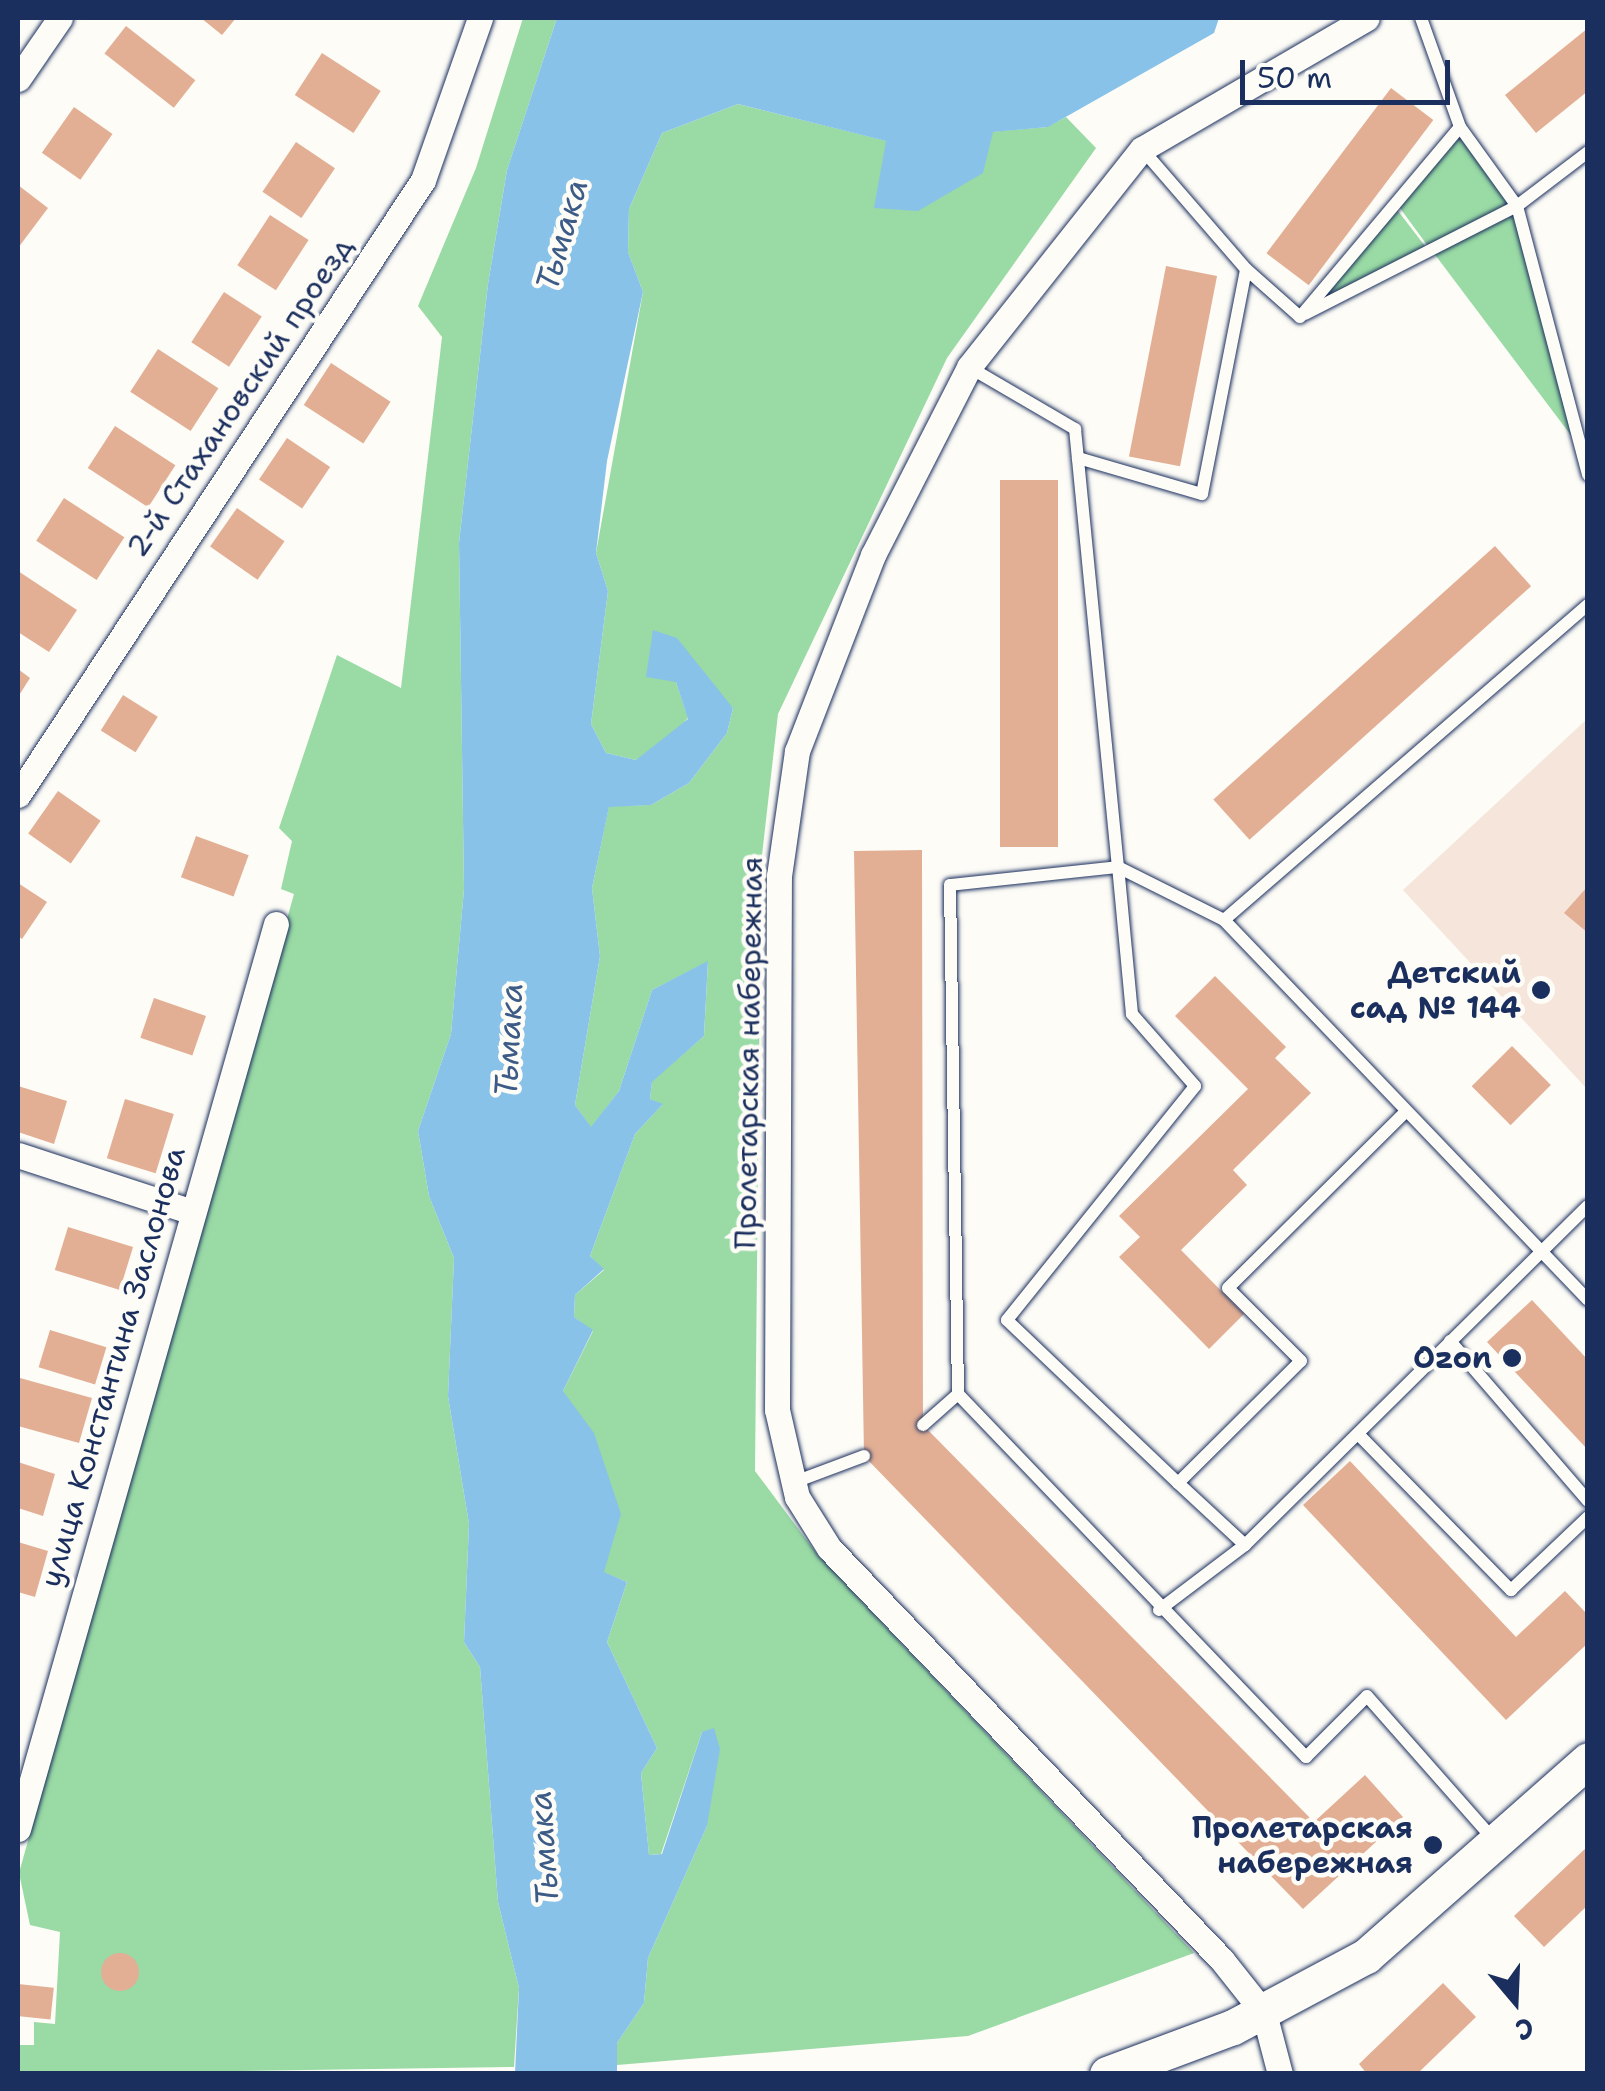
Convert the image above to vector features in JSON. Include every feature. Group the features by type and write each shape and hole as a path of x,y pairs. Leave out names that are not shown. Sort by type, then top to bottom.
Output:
{"main road":[{"path":"1107,2074 1264,2013 1387,1941 1588,1760"}],"street":[{"path":"18,79 60,18"},
{"name":"2-й Стахановский проезд","path":"18,795 423,180 480,18"},
{"name":"Пролетарская набережная","path":"1264,2013 828,1548 792,1482 778,1410 779,876 797,750 873,555 970,368 1142,150 1366,18"},
{"name":"улица Константина Заслонова","path":"18,1829 189,1211 276,924"},
{"path":"18,1155 189,1211"},
{"path":"1264,2013 1280,2074"}],"lane":[{"path":"1420,18 1460,127 1517,206 1588,474"},
{"path":"1300,317 1460,127"},
{"path":"1142,150 1246,269 1300,317"},
{"path":"1300,317 1517,206 1588,152"},
{"path":"1078,458 1202,494 1246,269"},
{"path":"970,368 1075,428 1132,1014 1196,1086 1007,1320 1245,1545"},
{"path":"1224,920 1588,605"},
{"path":"1498,1844 1367,1696 1306,1757 1158,1610 958,1394 950,885 1118,867 1224,920 1588,1300"},
{"path":"1178,1483 1302,1361 1228,1288 1406,1111"},
{"path":"1158,1610 1245,1545 1360,1436 1588,1206"},
{"path":"1450,1341 1588,1501"},
{"path":"923,1425 958,1394"},
{"path":"1360,1436 1512,1590 1588,1518"},
{"path":"792,1482 864,1456"}],"shaded area":[{"name":"Детский сад № 144","path":"1587,719 1587,1089 1403,890"}],"green space":[{"path":"523,18 557,18 507,170 488,284 459,543 464,889 451,1034 418,1131 429,1196 454,1258 448,1396 469,1524 464,1642 480,1667 498,1902 519,1988 514,2067 18,2074 18,2045 34,2045 34,2022 55,2024 60,1932 30,1925 19,1873 294,894 281,889 292,841 279,828 337,655 401,688 442,337 418,306 476,168"},
{"path":"738,104 887,141 1047,127 1066,117 1096,148 947,358 778,714 761,864 755,1471 817,1554 1194,1953 968,2036 617,2065 617,2043 644,2003 648,1958 707,1826 702,1732 661,1854 649,1855 641,1773 657,1748 607,1642 627,1582 603,1572 563,1391 593,1331 574,1317 575,1295 604,1270 590,1256 635,1134 662,1105 650,1099 652,1081 704,1036 708,962 652,990 619,1091 591,1128 575,1105 600,956 592,888 609,806 651,805 689,783 727,733 733,708 716,690 676,682 688,718 661,748 636,760 606,753 591,724 608,591 596,553 643,292 628,252 629,209 662,133"},
{"path":"1459,129 1514,206 1430,249 1397,204"},
{"path":"1395,207 1428,250 1312,307"},
{"path":"1515,210 1579,446 1433,252"}],"water":[{"name":"Тьмака","path":"557,18 1219,18 1214,33 1048,127 993,132 983,173 918,211 874,208 886,141 738,104 662,133 629,209 628,252 643,292 607,461 596,553 608,591 591,724 606,753 636,760 688,719 676,682 646,677 653,630 677,638 733,708 727,733 689,783 651,805 609,807 592,888 600,956 575,1105 591,1127 619,1091 652,990 708,961 704,1036 652,1082 650,1099 663,1104 635,1134 590,1256 604,1269 575,1295 574,1317 593,1330 563,1391 594,1433 621,1514 604,1572 627,1582 607,1642 657,1748 641,1773 649,1855 662,1854 702,1732 714,1728 720,1749 707,1826 648,1958 644,2003 617,2043 617,2074 515,2073 519,1988 498,1902 480,1667 464,1642 469,1524 448,1396 454,1258 429,1196 418,1131 451,1034 464,889 459,543 488,284 507,170"}],"building":[{"path":"201,18 236,18 222,35"},
{"path":"126,26 195,80 174,108 104,54"},
{"path":"1588,28 1588,91 1536,133 1505,95"},
{"path":"322,53 381,91 353,133 295,95"},
{"path":"1391,88 1433,120 1309,285 1266,253"},
{"path":"74,107 113,134 80,180 42,153"},
{"path":"296,142 335,168 301,218 262,192"},
{"path":"18,185 48,208 18,248"},
{"path":"270,215 309,240 276,290 237,265"},
{"path":"1166,266 1217,276 1180,466 1129,456"},
{"path":"224,292 262,317 229,367 191,342"},
{"path":"158,349 218,388 191,431 130,392"},
{"path":"331,363 391,402 363,444 304,405"},
{"path":"115,426 175,465 148,507 88,468"},
{"path":"287,438 330,467 302,509 259,479"},
{"path":"1000,480 1058,480 1058,847 1000,847"},
{"path":"64,498 124,537 97,580 36,541"},
{"path":"237,508 285,541 258,580 210,547"},
{"path":"1495,546 1531,586 1249,840 1213,800"},
{"path":"18,571 77,610 49,652 18,632"},
{"path":"18,669 30,678 18,697"},
{"path":"123,695 158,717 136,752 101,731"},
{"path":"58,791 101,821 71,863 28,834"},
{"path":"196,836 249,855 234,896 181,877"},
{"path":"922,850 923,1425 1314,1822 1365,1775 1403,1817 1303,1909 864,1456 854,851"},
{"path":"18,883 47,902 22,939 18,936"},
{"path":"1588,886 1588,933 1564,913"},
{"path":"1215,976 1286,1047 1275,1058 1311,1093 1233,1170 1247,1185 1181,1250 1244,1314 1209,1349 1119,1257 1140,1237 1119,1216 1248,1089 1175,1016"},
{"path":"154,998 206,1016 192,1056 140,1038"},
{"path":"1512,1046 1551,1085 1511,1125 1472,1086"},
{"path":"18,1086 67,1101 54,1144 18,1132"},
{"path":"125,1099 174,1114 156,1173 107,1158"},
{"path":"68,1227 133,1247 120,1290 55,1270"},
{"path":"1532,1300 1588,1360 1588,1450 1487,1342"},
{"path":"50,1330 106,1347 95,1385 39,1367"},
{"path":"20,1378 92,1398 79,1443 18,1426"},
{"path":"1350,1461 1516,1637 1565,1591 1588,1615 1588,1643 1506,1720 1303,1505"},
{"path":"18,1462 55,1474 43,1516 18,1508"},
{"path":"18,1542 48,1551 35,1597 18,1592"},
{"path":"1588,1846 1588,1905 1544,1947 1514,1916"},
{"path":"120,1953 133,1959 139,1972 133,1985 120,1991 107,1985 101,1972 107,1959"},
{"path":"1443,1983 1476,2017 1417,2074 1367,2074 1359,2064"},
{"path":"18,1984 54,1988 50,2020 18,2016"}],"place":[{"name":"Детский сад № 144","path":"1541,990"},
{"name":"Ozon","path":"1512,1358"},
{"name":"Пролетарская набережная","path":"1433,1845"}]}
